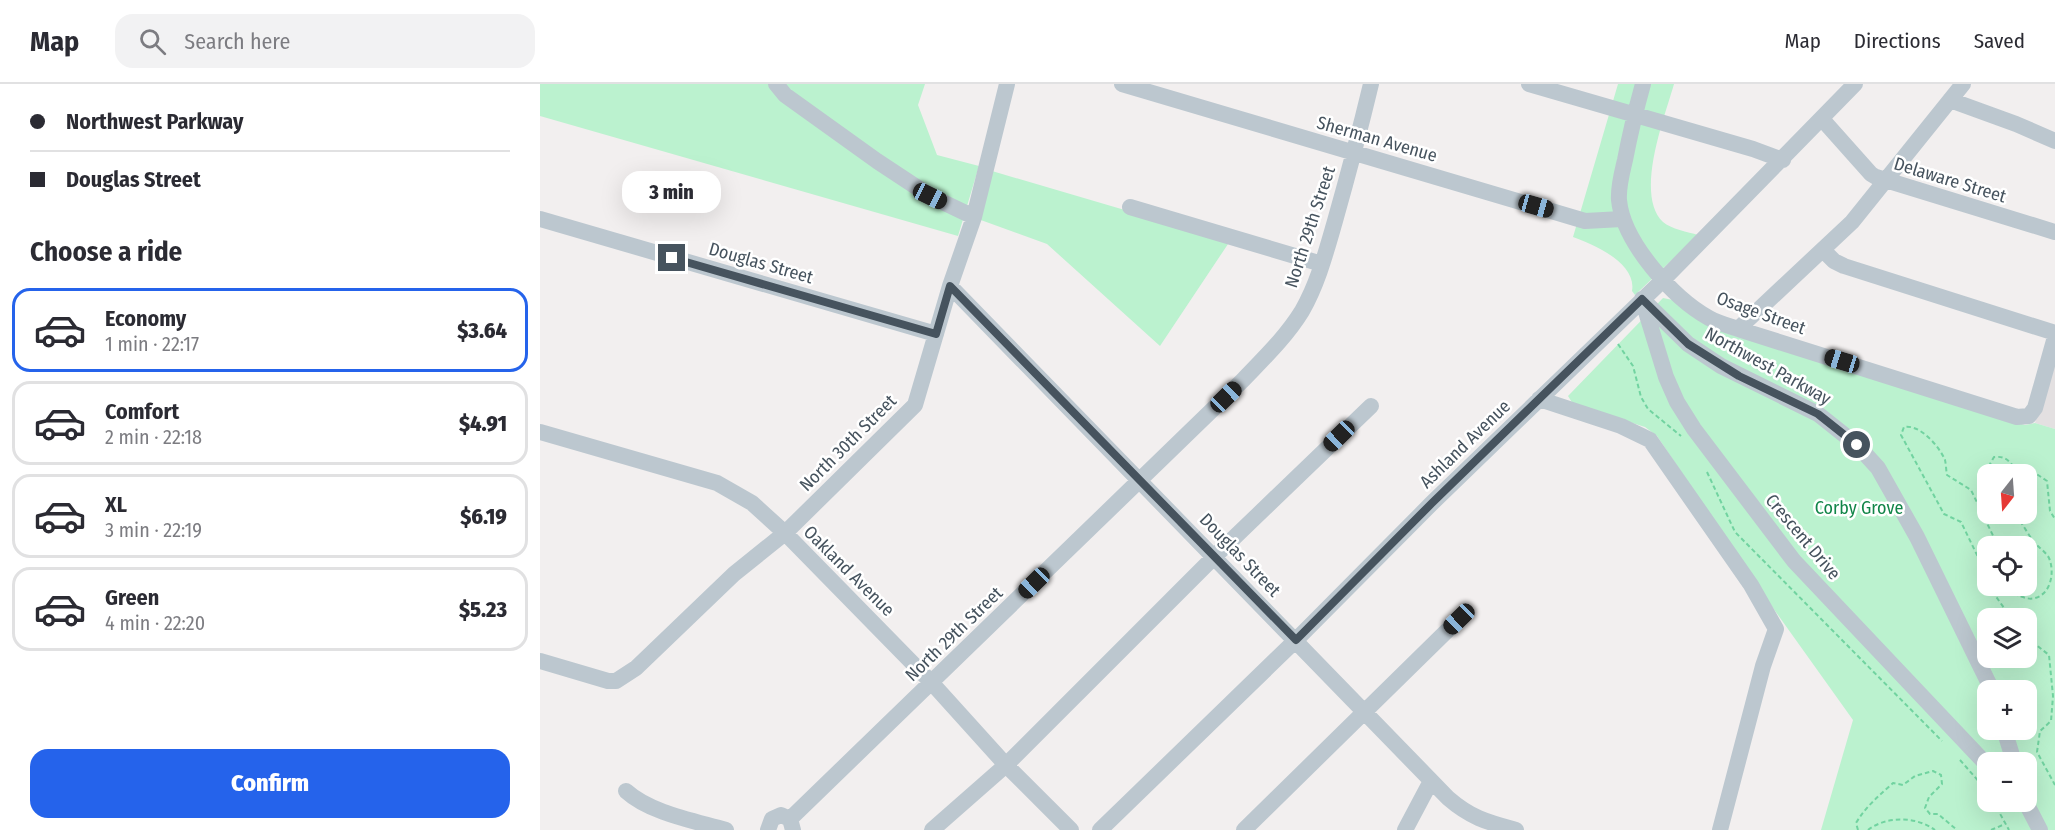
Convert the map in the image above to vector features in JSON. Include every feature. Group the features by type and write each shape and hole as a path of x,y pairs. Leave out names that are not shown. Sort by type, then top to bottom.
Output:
{"street":[{"path":"776,84 785,95 877,161 930,196 974,217"},
{"name":"North 30th Street","path":"540,661 616,681 636,668 734,574 784,533 915,405 950,286 974,217 1007,84"},
{"name":"Sherman Avenue","path":"1122,84 1585,221 1622,219"},
{"name":"North 29th Street","path":"768,830 769,823 776,816 786,816 792,824 931,682 1140,481 1285,336 1315,286 1355,153 1371,84"},
{"path":"1529,84 1753,149 1783,160"},
{"path":"1622,219 1618,199 1620,181 1643,84"},
{"name":"Ashland Avenue","path":"1100,830 1663,279 1783,160 1855,84"},
{"path":"1738,330 1852,222 1963,84"},
{"path":"1950,100 2055,141"},
{"name":"Delaware Street","path":"1822,119 1871,174 1887,181 2055,232"},
{"path":"1130,207 1322,264"},
{"name":"Douglas Street","path":"540,219 936,334"},
{"name":"Osage Street","path":"1622,219 1663,279 1686,301 1709,318 1738,330 2017,417 2029,416 2035,408 2055,335"},
{"path":"1822,250 1834,261 1844,266 2055,335"},
{"name":"Douglas Street","path":"950,286 1431,781 1464,812 1516,830"},
{"name":"Northwest Parkway","path":"1642,299 1688,344 1739,376 1824,418 1857,445 1878,468 1917,537 1987,680"},
{"name":"Crescent Drive","path":"1642,299 1666,377 1677,402 1694,429 1794,561 1977,754"},
{"path":"1539,399 1621,426 1650,440 1751,585 1776,629 1762,666 1720,830"},
{"path":"932,830 1006,765 1371,406"},
{"name":"Oakland Avenue","path":"540,432 717,483 752,503 931,682 1006,765 1071,830"},
{"path":"1244,830 1459,619"},
{"path":"1405,830 1431,781"},
{"path":"626,791 633,798 648,806 726,830"},
{"path":"2029,812 2040,830"}],"path":[{"path":"1977,555 1960,522 1944,514 1901,435 1904,427 1911,426 1922,431 1945,460 1947,475 1971,490 1993,536"},
{"path":"1990,464 1994,457 2001,456 2012,464"},
{"path":"2037,474 2047,481 2050,511 2055,519"},
{"path":"2021,596 2037,598 2046,593 2050,585 2052,572 2049,558 2037,545"},
{"path":"2037,646 2049,656 2053,696 2051,721 2040,731 2037,752 2055,785"},
{"path":"1858,830 1856,823 1862,814 1872,801 1893,783 1904,785 1915,776 1933,771 1941,775 1942,784 1929,797 1925,808 1930,814 1938,814 1957,830"},
{"path":"1999,812 2008,830"},
{"path":"1868,830 1876,824 1905,819 1929,825 1935,830"},
{"path":"1991,830 2005,824"}],"shaded area":[{"path":"2055,357 2055,429 2035,423"}],"green space":[{"path":"540,84 925,84 918,105 937,155 979,166 958,236 540,116"},
{"path":"1618,84 1674,84 1654,155 1651,194 1655,210 1663,222 1698,235 1635,295 1632,291 1632,281 1621,263 1591,244 1573,237"},
{"path":"992,171 1230,241 1160,346 1047,244 978,219"},
{"name":"Corby Grove","path":"1663,298 1673,300 1726,333 2025,425 2035,423 2055,429 2055,830 1821,830 1853,720 1773,608 1657,436 1645,427 1573,404 1568,396"}],"route":[{"path":"672,258 936,334 950,286 1296,640 1432,503 1642,299 1688,344 1739,376 1818,414 1857,445"}]}
